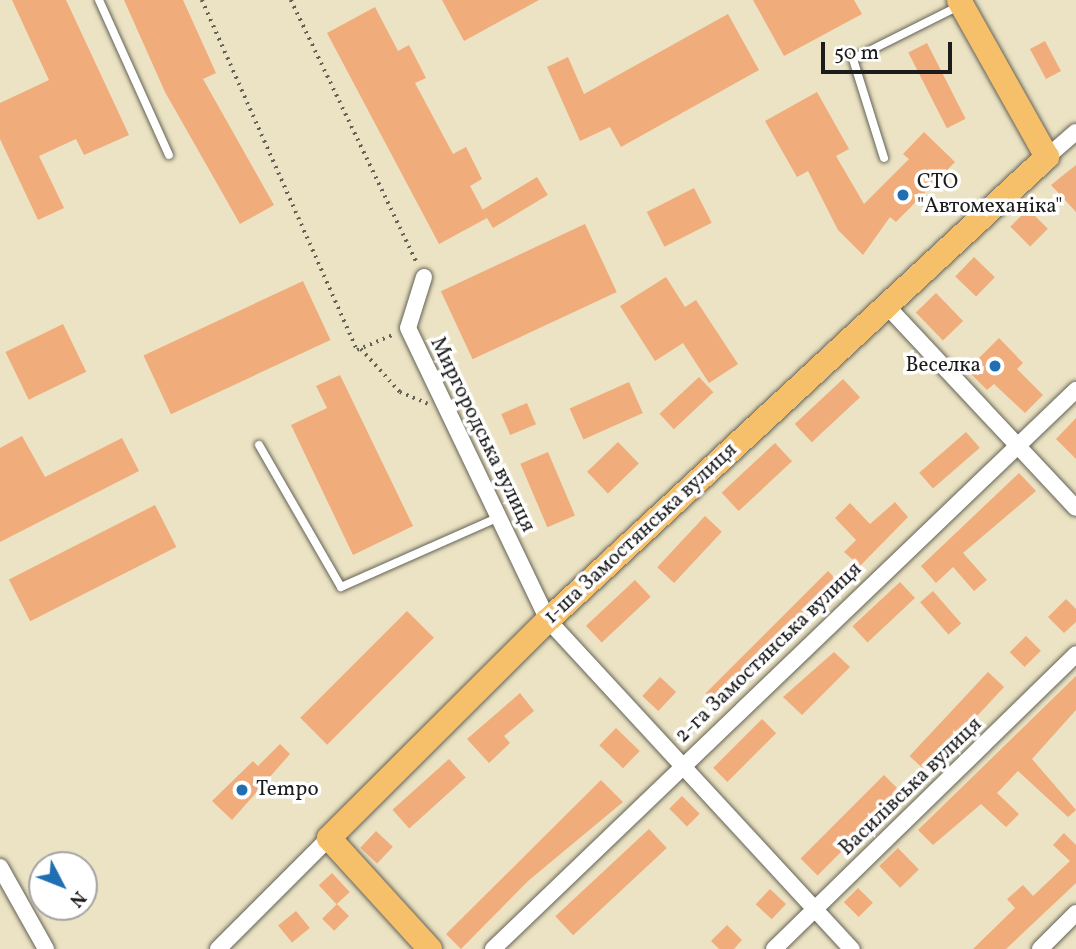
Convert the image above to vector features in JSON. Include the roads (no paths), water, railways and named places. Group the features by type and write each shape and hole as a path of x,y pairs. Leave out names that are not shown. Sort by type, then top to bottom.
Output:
{"main road":[{"path":"960,2 1047,157"},
{"name":"1-ша Замостянська вулиця","path":"329,838 548,620 884,304 1047,157"},
{"path":"329,838 430,949"}],"street":[{"name":"1-ша Замостянська вулиця","path":"1047,157 1076,132"},
{"name":"Миргородська вулиця","path":"424,277 408,328 548,620 680,767 852,949"},
{"path":"884,304 1076,508"},
{"name":"2-га Замостянська вулиця","path":"493,949 1076,390"},
{"name":"Василівська вулиця","path":"774,949 1076,654"},
{"name":"1-ша Замостянська вулиця","path":"218,949 329,838"},
{"path":"0,867 46,949"},
{"path":"1040,949 1076,913"}],"lane":[{"path":"99,0 169,155"},
{"path":"884,158 853,60 960,2"},
{"path":"259,444 341,587 499,517"}],"place":[{"name":"СТО \"Автомеханіка\"","path":"903,195"},
{"name":"Веселка","path":"995,366"},
{"name":"Tempo","path":"242,790"}]}
